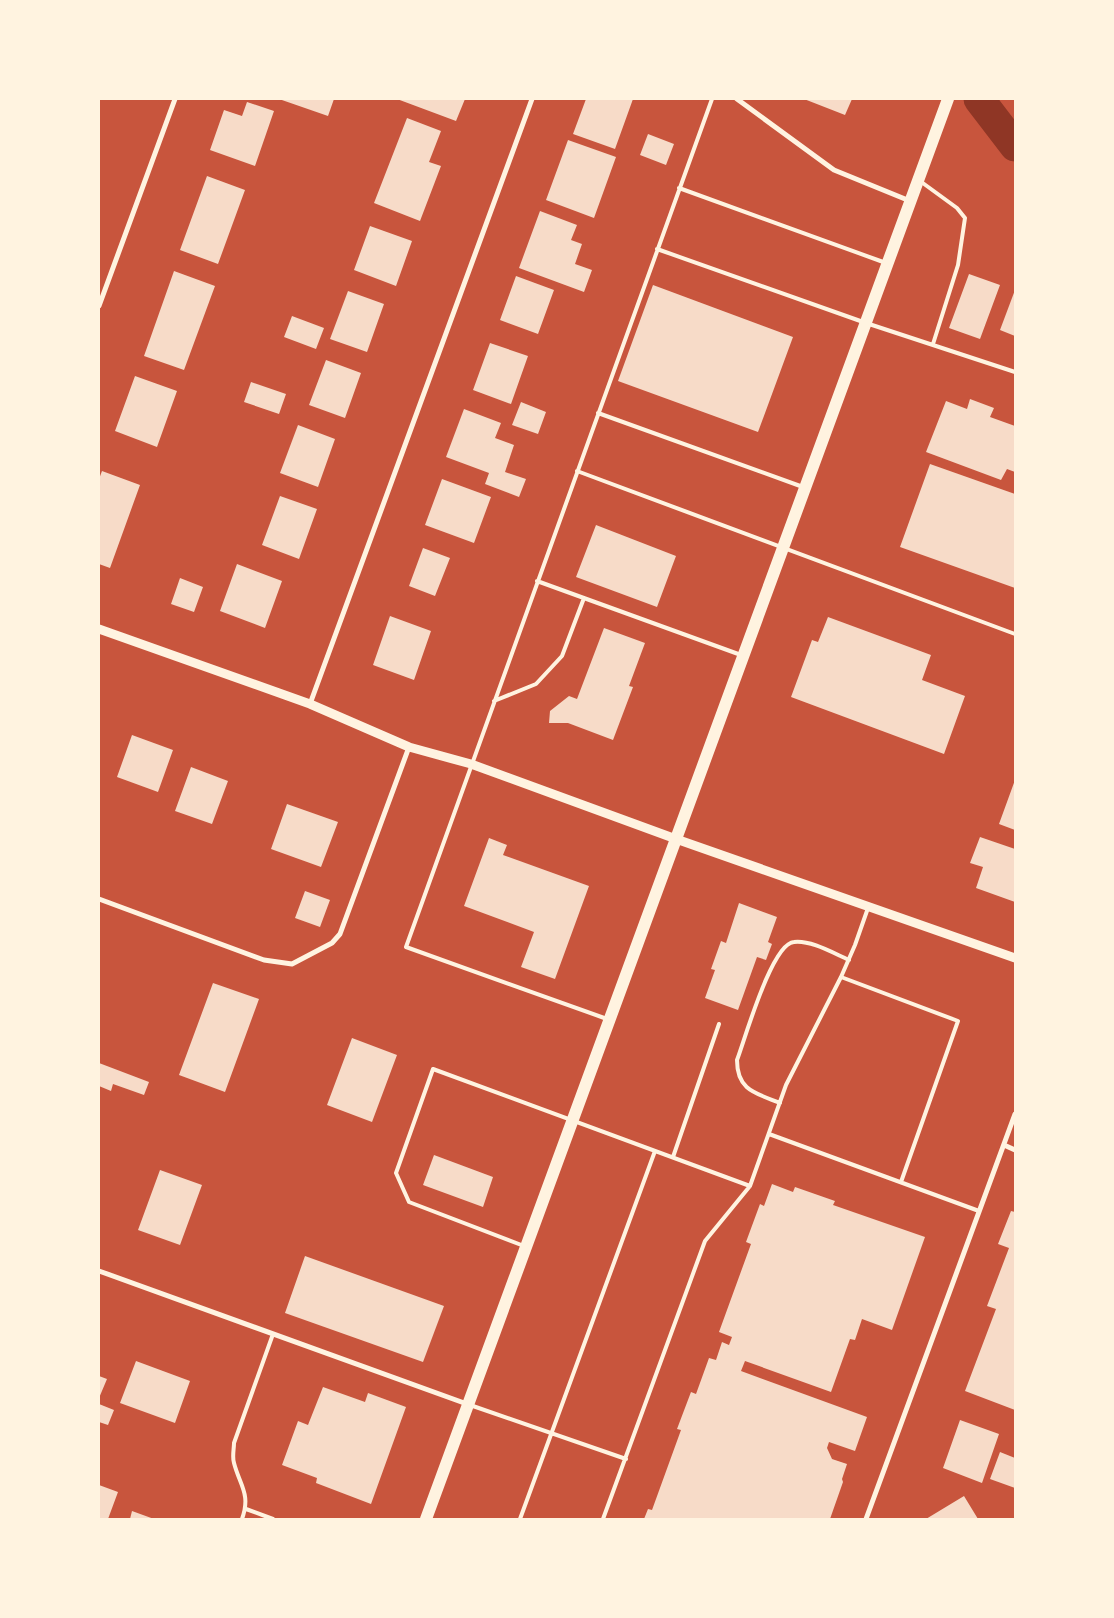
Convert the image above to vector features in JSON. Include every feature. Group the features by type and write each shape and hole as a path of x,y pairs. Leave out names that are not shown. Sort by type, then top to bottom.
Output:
{"main road":[{"path":"426,1519 948,99"}],"street":[{"path":"99,306 175,99"},
{"path":"310,704 532,99"},
{"path":"737,99 834,170 910,202"},
{"path":"99,630 310,704 409,747 471,764 676,839 1015,958"},
{"path":"99,899 264,960 292,964 332,943 340,934 409,747"},
{"path":"866,1519 1015,1114"},
{"path":"1004,1145 1015,1150"},
{"path":"99,1271 468,1404"}],"lane":[{"path":"609,1020 406,947 712,99"},
{"path":"919,179 958,208 965,218 958,265 933,344"},
{"path":"679,188 888,264"},
{"path":"657,249 866,323 1015,372"},
{"path":"598,413 805,488"},
{"path":"577,471 784,546 1015,634"},
{"path":"537,581 743,656"},
{"path":"494,701 536,684 562,656 584,598"},
{"path":"603,1519 705,1241 750,1186 786,1085 849,960 869,906"},
{"path":"780,1103 745,1086 737,1076 737,1060 772,962 782,947 793,941 808,944 849,960"},
{"path":"841,977 958,1021 901,1182"},
{"path":"673,1158 719,1024"},
{"path":"526,1246 409,1202 396,1173 433,1069 750,1186"},
{"path":"769,1134 979,1211"},
{"path":"520,1519 655,1151"},
{"path":"242,1519 246,1509 246,1495 233,1461 234,1443 273,1334"},
{"path":"468,1404 626,1459"},
{"path":"246,1509 273,1519"}],"building":[{"path":"279,99 334,99 328,116"},
{"path":"397,99 465,99 456,121"},
{"path":"586,99 633,99 615,149 573,134"},
{"path":"804,99 852,99 845,115"},
{"path":"247,102 274,111 255,166 210,150 224,110 242,116"},
{"path":"407,118 441,131 429,162 441,166 420,221 374,203"},
{"path":"648,134 674,144 666,165 640,155"},
{"path":"568,140 616,157 594,218 546,200"},
{"path":"207,176 245,190 218,264 180,250"},
{"path":"540,211 577,225 571,240 582,244 575,264 592,270 584,292 519,268"},
{"path":"370,226 412,241 396,286 354,270"},
{"path":"174,271 215,286 184,370 144,356"},
{"path":"969,274 1000,285 980,339 949,328"},
{"path":"516,276 554,290 538,334 500,320"},
{"path":"653,285 793,337 758,432 618,381"},
{"path":"1015,290 1015,336 1000,330"},
{"path":"348,291 384,304 367,352 330,339"},
{"path":"292,316 324,328 316,349 284,337"},
{"path":"490,343 528,356 511,404 473,390"},
{"path":"326,360 361,373 345,418 309,405"},
{"path":"135,376 177,391 157,447 115,431"},
{"path":"251,382 286,394 279,414 244,402"},
{"path":"970,399 994,408 990,417 1015,426 1015,472 1007,469 1001,480 926,452 946,401 967,409"},
{"path":"521,402 546,412 538,434 512,425"},
{"path":"464,409 501,423 495,438 514,445 505,472 526,479 519,497 485,484 489,473 446,457"},
{"path":"298,425 335,439 318,487 280,473"},
{"path":"930,464 1015,494 1015,588 900,547"},
{"path":"102,471 140,485 110,568 99,564 99,479"},
{"path":"442,479 491,497 474,543 425,525"},
{"path":"280,496 317,509 299,559 262,545"},
{"path":"596,525 676,556 657,607 576,577"},
{"path":"423,548 450,558 435,596 409,586"},
{"path":"237,564 282,581 265,628 220,611"},
{"path":"180,578 203,587 194,612 171,604"},
{"path":"390,616 431,631 414,680 373,665"},
{"path":"828,617 931,655 922,680 965,696 944,754 791,697 812,640 818,642"},
{"path":"604,628 645,643 629,686 633,687 613,740 568,723 549,723 550,711 569,696 577,699"},
{"path":"132,735 173,750 158,792 117,777"},
{"path":"191,767 228,781 212,824 175,811"},
{"path":"1015,780 1015,830 999,824"},
{"path":"287,804 338,822 321,867 271,849"},
{"path":"980,837 1015,849 1015,902 976,888 983,867 970,863"},
{"path":"489,838 507,845 503,855 589,886 555,979 521,967 534,932 464,906"},
{"path":"305,891 330,900 320,927 295,918"},
{"path":"739,903 777,917 768,942 772,944 766,960 757,957 738,1010 705,998 715,970 711,969 721,941 726,943"},
{"path":"213,983 259,999 225,1092 179,1075"},
{"path":"352,1038 397,1055 372,1122 327,1105"},
{"path":"99,1063 149,1082 144,1095 113,1084 111,1091 99,1086"},
{"path":"434,1155 493,1177 483,1207 423,1185"},
{"path":"160,1170 202,1185 180,1245 138,1230"},
{"path":"772,1184 793,1192 795,1187 835,1201 833,1205 925,1237 892,1330 862,1319 855,1340 850,1339 831,1392 745,1361 741,1371 867,1417 855,1451 829,1442 827,1448 832,1459 847,1464 830,1519 644,1519 648,1509 652,1510 681,1430 677,1429 691,1392 696,1394 709,1358 716,1360 722,1342 729,1345 732,1337 719,1332 751,1244 746,1242 760,1204 764,1206"},
{"path":"1011,1211 1015,1212 1015,1410 965,1391 996,1309 987,1306 1009,1248 998,1244"},
{"path":"305,1256 444,1306 423,1362 285,1313"},
{"path":"136,1361 190,1381 175,1423 120,1403"},
{"path":"99,1376 107,1379 99,1398"},
{"path":"323,1387 365,1402 368,1393 406,1407 371,1504 316,1483 317,1478 282,1465 298,1421 308,1425"},
{"path":"99,1404 114,1410 108,1425 99,1422"},
{"path":"960,1420 999,1434 982,1483 943,1468"},
{"path":"1000,1452 1015,1458 1015,1488 990,1479"},
{"path":"99,1485 118,1492 108,1519 99,1519"},
{"path":"964,1496 978,1519 926,1519"},
{"path":"132,1511 154,1519 130,1519"}],"waterway":[{"path":"979,99 1015,146"}]}
